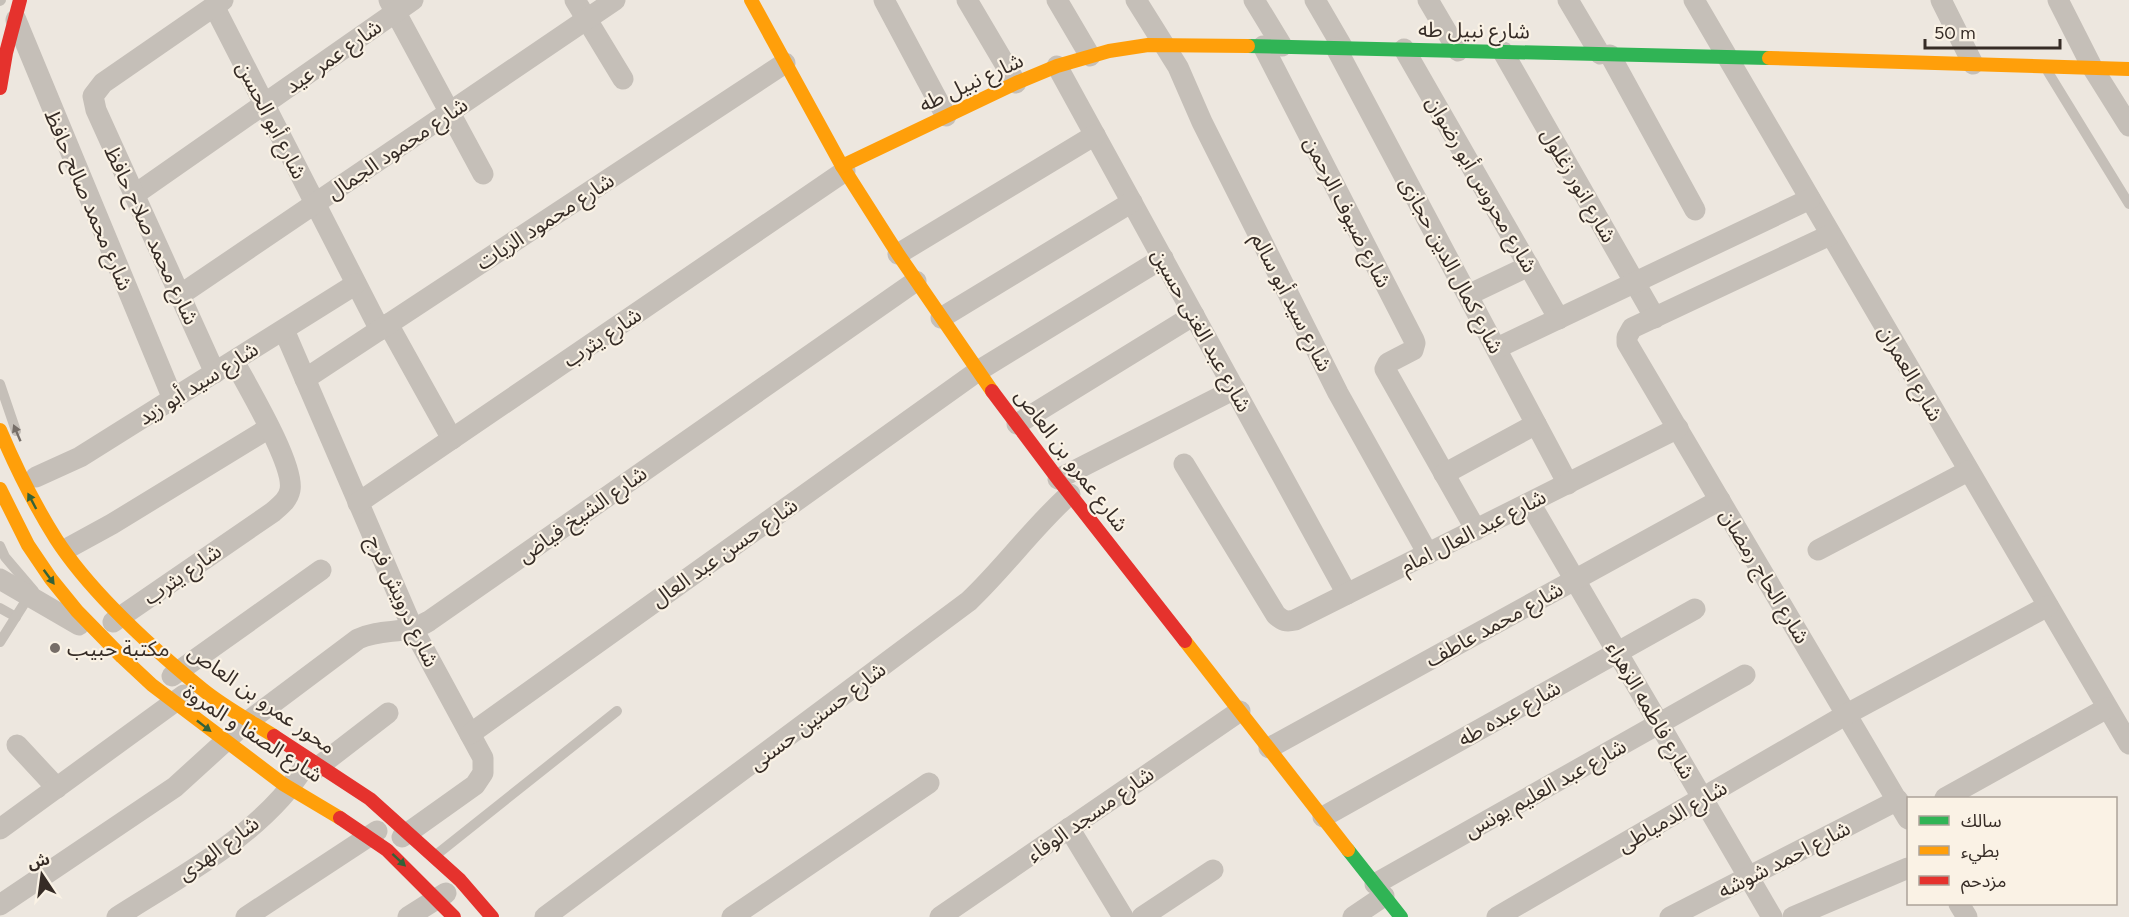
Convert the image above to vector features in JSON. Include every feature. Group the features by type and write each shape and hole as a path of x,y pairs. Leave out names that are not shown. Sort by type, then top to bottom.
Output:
{"street":[{"name":"شارع محمد صالح حافظ","path":"8,0 173,399"},
{"path":"0,88 6,53 20,0"},
{"name":"شارع عمر عيد","path":"134,195 264,105 392,6 413,0"},
{"path":"575,0 623,79"},
{"name":"شارع محمود الجمال","path":"180,295 615,0"},
{"name":"شارع عمرو بن العاص","path":"751,0 844,169 898,254 978,371 1064,486 1401,917"},
{"path":"884,0 946,116"},
{"path":"967,0 1016,83"},
{"path":"1057,0 1090,56"},
{"name":"شارع سيد أبو سالم","path":"1136,0 1178,67 1198,113 1338,393 1428,554"},
{"path":"1254,0 1273,46"},
{"name":"شارع كمال الدين حجازى","path":"1315,0 1568,484"},
{"path":"1428,0 1458,51"},
{"path":"1568,0 1605,55 1695,210"},
{"name":"شارع العمران","path":"1694,0 1725,57 2129,744"},
{"path":"1941,0 1973,64"},
{"path":"2058,0 2092,68 2129,126"},
{"name":"شارع محمد صلاح حافظ","path":"215,372 96,110 93,96 103,83 218,3"},
{"name":"شارع أبو الحسن","path":"218,3 264,105 356,284 452,440"},
{"path":"392,6 483,174"},
{"name":"شارع نبيل طه","path":"844,169 946,116 1057,66 1090,56 1148,45 1404,49 2129,69"},
{"name":"شارع ضيوف الرحمن","path":"1273,46 1414,340 1413,350 1386,366 1386,372 1444,474"},
{"name":"شارع محروس أبو رضوان","path":"1404,49 1559,319"},
{"name":"شارع انور زغلول","path":"1503,52 1655,318"},
{"name":"شارع محمود الزيات","path":"305,379 785,63"},
{"name":"شارع عبد الغنى حسين","path":"1057,66 1347,594"},
{"path":"898,254 1095,135"},
{"name":"شارع يثرب","path":"358,503 844,169"},
{"path":"1497,348 1809,199"},
{"path":"941,318 1132,202"},
{"path":"1655,318 1830,235"},
{"name":"شارع حسن عبد العال","path":"470,734 978,371 1163,258"},
{"path":"1468,295 1529,266"},
{"name":"شارع الشيخ فياض","path":"0,905 176,787 242,726 358,639 376,632 413,629 429,621 916,281"},
{"name":"شارع سيد أبو زيد","path":"38,482 356,284"},
{"path":"1017,424 1194,315"},
{"name":"شارع الحاج رمضان","path":"1655,318 1632,328 1627,343 1907,817"},
{"name":"شارع درويش فرج","path":"246,917 475,786 480,780 484,766 483,758 413,629 284,330"},
{"path":"70,547 112,524 269,428 234,361"},
{"name":"شارع حسنين حسنى","path":"545,917 969,601 993,578 1049,512 1064,486 1235,389"},
{"path":"1476,530 1444,474 1536,424"},
{"name":"شارع يثرب","path":"96,634 287,500 291,488 289,472 269,428"},
{"name":"شارع عبد العال امام","path":"1184,464 1271,606 1282,620 1288,622 1678,429"},
{"name":"محور عمرو بن العاص","path":"0,430 37,510 85,577 127,622 203,690 370,799 460,880 492,917"},
{"path":"1818,550 1968,471"},
{"path":"0,489 22,534 55,585 132,667 179,706 283,784 356,828 387,850 454,917"},
{"name":"شارع محمد عاطف","path":"1269,748 1720,500"},
{"name":"شارع فاطمه الزهراء","path":"1530,502 1772,917"},
{"path":"169,678 321,570"},
{"name":"شارع الصفا و المروة","path":"0,579 169,678 310,767 429,860 484,917"},
{"name":"شارع الدمياطى","path":"1497,917 1847,714 2048,606"},
{"name":"شارع عبده طه","path":"1323,817 1695,609"},
{"name":"شارع عبد العليم يونس","path":"1353,917 1380,890 1745,675"},
{"path":"0,829 190,691"},
{"path":"1947,797 2107,708"},
{"name":"شارع مسجد الوفاء","path":"944,916 1240,711"},
{"name":"شارع الهدى","path":"117,917 205,860 250,827 310,767 388,713"},
{"path":"17,745 57,788"},
{"path":"732,917 929,783"},
{"name":"شارع احمد شوشه","path":"1670,917 1898,800"},
{"path":"1070,828 1123,917"},
{"path":"1793,917 1907,868"},
{"path":"1142,917 1214,870"},
{"path":"408,917 456,886"}],"lane":[{"path":"2044,66 2129,204"},
{"path":"0,384 22,446"},
{"path":"38,482 95,597 127,639"},
{"path":"0,546 5,557 37,600 16,617 0,642"},
{"path":"0,608 16,617"},
{"path":"429,860 616,711"}],"traffic: fast":[{"path":"1248,46 1769,58"},
{"path":"1348,850 1401,917"}],"traffic: slow":[{"path":"751,0 842,166 898,254 992,391"},
{"path":"842,166 1016,83 1057,66 1109,51 1148,45 1248,46"},
{"path":"1769,58 2129,69"},
{"path":"0,430 40,513 70,559 104,599 143,638 202,689 274,736"},
{"path":"0,489 28,545 51,579 77,611 122,657 152,685 283,784 340,818"},
{"path":"1185,641 1348,850"}],"traffic: jam":[{"path":"0,88 6,53 20,0"},
{"path":"992,391 1185,641"},
{"path":"274,736 370,799 460,880 492,917"},
{"path":"340,818 387,850 454,917"}],"place":[{"name":"مكتبة حبيب","path":"55,648"}]}
